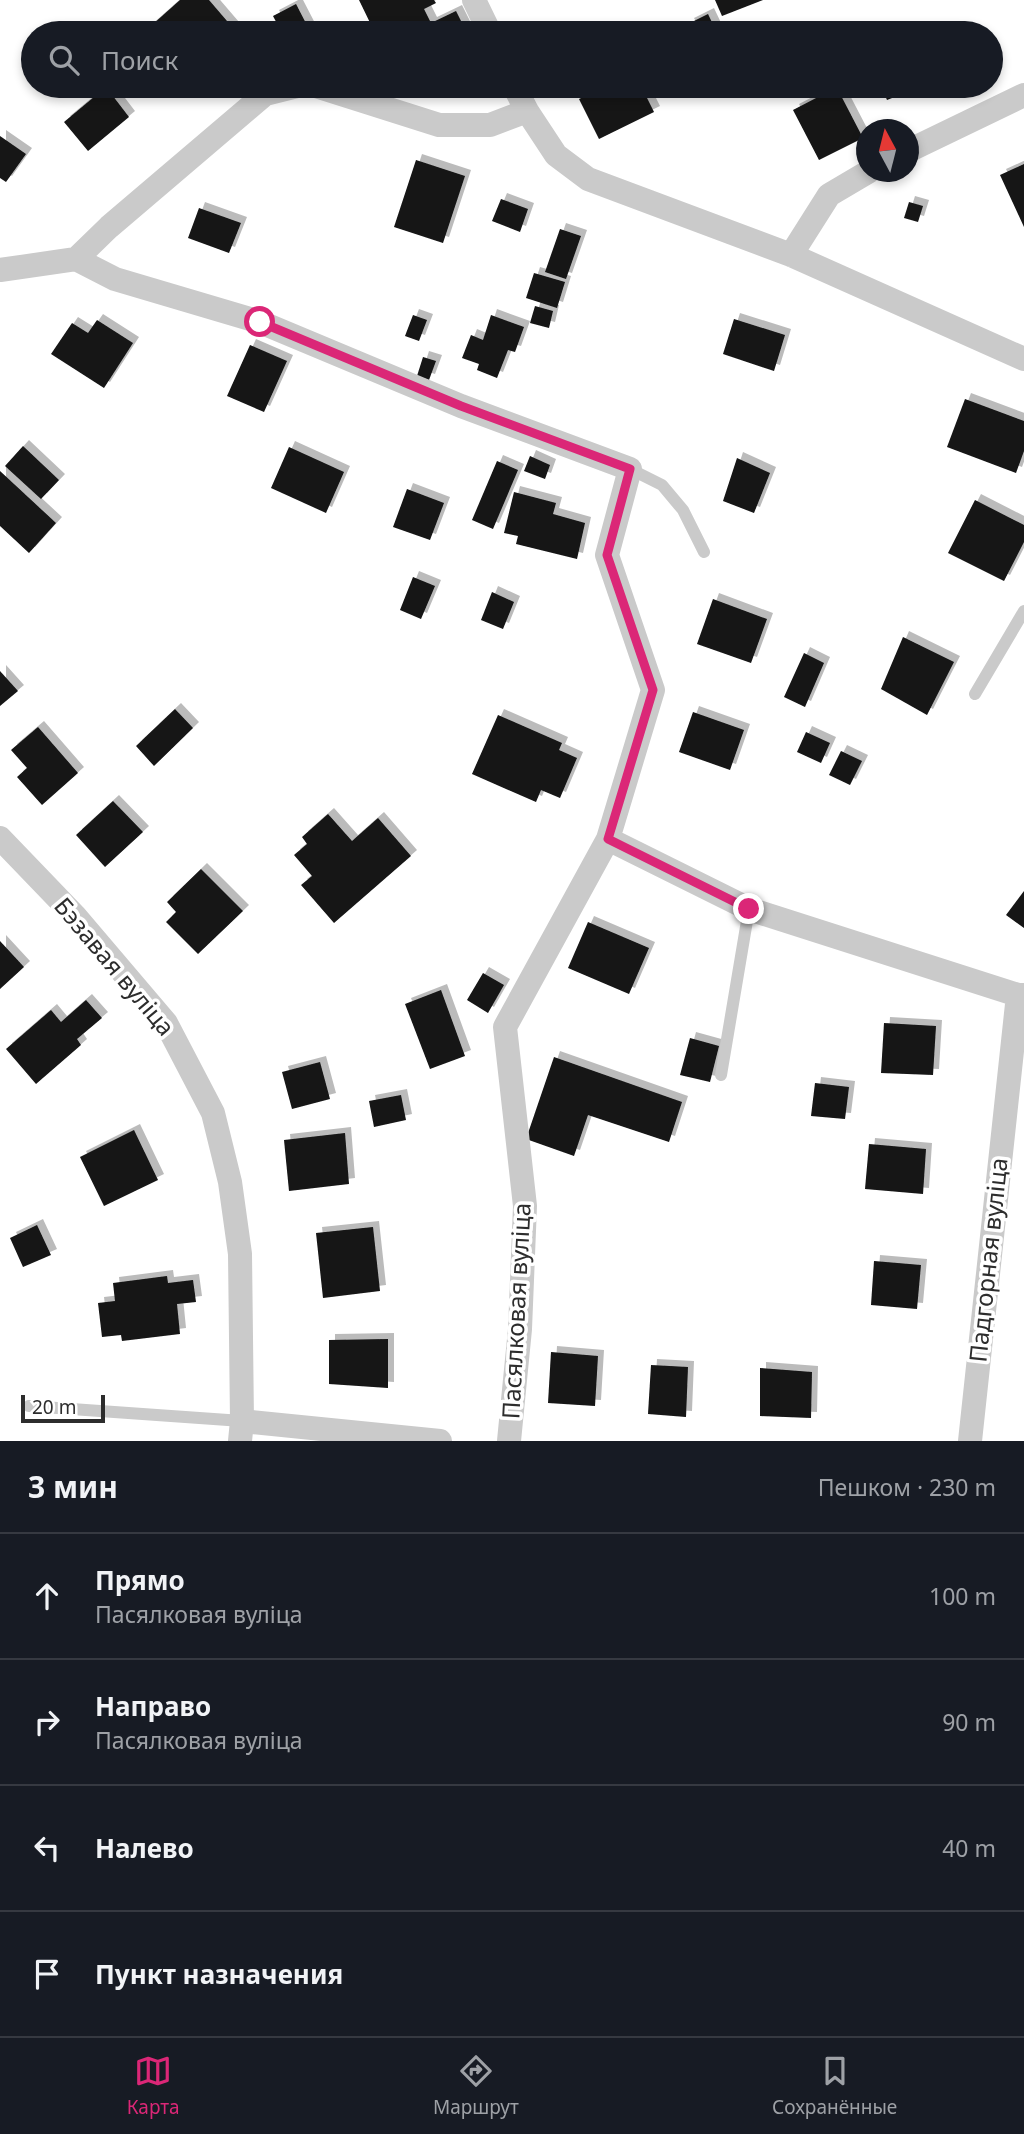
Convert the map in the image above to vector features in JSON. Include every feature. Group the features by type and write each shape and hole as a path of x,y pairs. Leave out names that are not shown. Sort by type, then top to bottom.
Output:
{"street":[{"path":"474,0 484,21"},
{"path":"919,146 1024,95"},
{"path":"0,270 76,258 260,98"},
{"path":"354,98 439,125 490,125 527,111"},
{"path":"520,98 556,155 588,179 791,255 1024,359"},
{"path":"791,255 829,195 856,179"},
{"path":"76,258 115,279 260,322 461,406 630,469"},
{"name":"Пасялковая вуліца","path":"509,1441 520,1329 526,1206 505,1027 608,839 653,690 607,555 630,469"},
{"name":"Бэзавая вуліца","path":"0,838 75,916 166,1023 213,1113 230,1182 240,1254 241,1431"},
{"path":"608,839 749,909 1021,995"},
{"name":"Падгорная вуліца","path":"970,1441 1021,995"},
{"path":"241,1431 440,1441"}],"lane":[{"path":"630,469 662,485 683,510 704,552"},
{"path":"975,694 1024,611"},
{"path":"721,1075 749,909"},
{"path":"29,1406 241,1431"}],"building":[{"path":"180,0 209,0 227,21 156,21"},
{"path":"359,0 434,0 436,3 424,9 430,21 369,21"},
{"path":"715,0 763,0 722,16"},
{"path":"296,4 305,21 276,21 273,16"},
{"path":"456,11 461,21 435,21"},
{"path":"708,14 711,21 694,21"},
{"path":"93,98 114,98 129,117 88,151 64,122"},
{"path":"647,98 654,112 599,139 579,99"},
{"path":"816,98 842,98 856,125 856,142 819,160 793,110"},
{"path":"0,136 26,154 6,182 0,178"},
{"path":"416,160 465,176 443,243 394,227"},
{"path":"1024,164 1024,227 1000,175"},
{"path":"501,199 528,209 520,232 492,221"},
{"path":"909,202 923,206 918,222 904,218"},
{"path":"199,208 241,223 229,253 188,238"},
{"path":"560,229 581,236 566,279 545,272"},
{"path":"534,273 565,282 557,308 526,298"},
{"path":"535,306 553,311 549,328 530,323"},
{"path":"413,315 427,320 419,341 405,336"},
{"path":"491,315 524,327 515,352 508,350 497,378 477,370 479,364 462,358 471,335 483,340"},
{"path":"734,319 785,335 774,371 723,354"},
{"path":"97,320 133,343 104,388 51,354 72,323 88,333"},
{"path":"250,345 287,361 264,412 227,396"},
{"path":"423,357 436,361 429,380 417,376"},
{"path":"965,399 1024,421 1024,451 1016,473 947,447"},
{"path":"23,446 59,480 41,499 5,466"},
{"path":"289,447 344,472 326,513 271,488"},
{"path":"530,456 550,465 545,479 524,471"},
{"path":"737,458 770,473 754,513 723,501"},
{"path":"497,461 518,470 493,529 472,520"},
{"path":"0,471 56,523 29,553 0,526"},
{"path":"407,489 444,503 430,540 393,527"},
{"path":"514,492 556,503 553,514 585,523 577,559 516,544 518,536 504,533"},
{"path":"975,500 1024,525 1024,542 1004,581 948,553"},
{"path":"413,577 435,586 421,619 400,610"},
{"path":"492,592 514,602 503,629 481,620"},
{"path":"713,599 767,619 751,663 697,644"},
{"path":"903,637 954,662 927,715 881,689"},
{"path":"804,653 824,663 805,707 784,697"},
{"path":"0,671 18,691 0,706"},
{"path":"175,709 193,728 154,766 136,746"},
{"path":"693,712 744,730 730,770 679,752"},
{"path":"498,715 562,743 559,750 577,758 560,798 541,790 536,802 472,774"},
{"path":"38,727 78,773 42,805 17,777 27,768 11,750"},
{"path":"806,732 830,743 821,763 797,752"},
{"path":"841,751 862,761 850,785 829,775"},
{"path":"113,801 143,832 105,867 76,835"},
{"path":"328,814 352,841 378,818 411,856 334,923 301,885 312,876 294,855 307,844 302,837"},
{"path":"201,869 243,911 198,954 166,922 176,912 167,902"},
{"path":"1024,891 1024,928 1006,915"},
{"path":"588,922 649,948 629,994 568,968"},
{"path":"0,941 24,967 0,989"},
{"path":"483,973 504,985 488,1013 467,1000"},
{"path":"441,990 465,1056 430,1069 405,1004"},
{"path":"86,1000 102,1018 77,1039 81,1045 36,1084 6,1049 51,1010 61,1022"},
{"path":"884,1023 936,1026 933,1075 881,1073"},
{"path":"690,1038 719,1046 710,1082 680,1075"},
{"path":"554,1057 682,1102 669,1142 588,1115 574,1156 526,1139"},
{"path":"320,1062 330,1099 292,1109 282,1072"},
{"path":"815,1083 849,1087 845,1119 811,1116"},
{"path":"401,1095 406,1120 374,1127 369,1101"},
{"path":"134,1130 158,1180 104,1206 80,1157"},
{"path":"345,1133 349,1184 289,1191 284,1140"},
{"path":"869,1144 926,1149 923,1194 865,1189"},
{"path":"37,1225 51,1255 23,1267 10,1238"},
{"path":"373,1227 380,1291 323,1298 316,1233"},
{"path":"874,1261 921,1265 917,1309 871,1305"},
{"path":"167,1276 168,1283 193,1280 196,1302 177,1304 180,1334 122,1341 121,1335 102,1337 98,1303 115,1301 113,1283"},
{"path":"388,1339 388,1388 329,1384 329,1340"},
{"path":"551,1352 598,1356 595,1406 548,1403"},
{"path":"651,1365 688,1367 686,1417 648,1414"},
{"path":"760,1368 812,1372 811,1418 760,1416"}],"route":[{"path":"260,322 461,406 630,469 607,555 653,690 608,839 749,909"}]}
